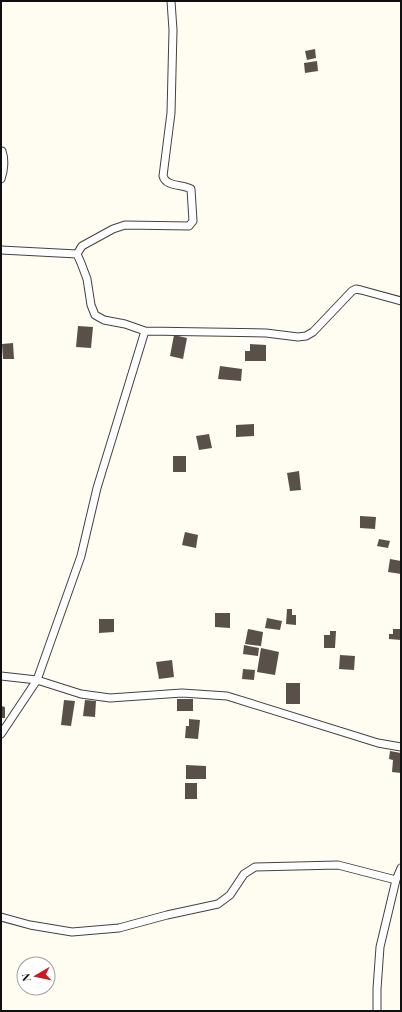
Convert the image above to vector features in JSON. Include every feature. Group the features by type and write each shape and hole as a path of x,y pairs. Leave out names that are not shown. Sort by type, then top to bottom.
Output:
{"street":[{"path":"76,254 82,246 113,229 125,226 189,226 193,221 192,189 168,183 164,180 163,176 172,113 173,30 171,1"},
{"path":"1,152 2,151 4,156 3,174 1,179"},
{"path":"1,250 76,254"},
{"path":"76,254 81,263 86,279 90,305 95,315 104,320 125,324 145,331 266,333 298,337 306,336 313,332 356,289 401,301"},
{"path":"1,734 37,680 81,556 97,488 145,331"},
{"path":"1,676 37,680 81,694 110,698 182,693 227,696 378,743 401,747"},
{"path":"1,917 30,925 72,932 119,928 167,915 218,904 230,895 244,874 255,868 338,865 396,880"},
{"path":"377,1011 380,947 396,880 401,868"}],"building":[{"path":"315,49 316,58 307,60 305,51"},
{"path":"317,61 318,71 305,73 304,63"},
{"path":"78,326 93,327 91,348 76,347"},
{"path":"174,335 187,338 183,359 170,356"},
{"path":"13,343 14,359 3,359 2,344"},
{"path":"250,344 266,345 266,361 245,361 245,351 250,351"},
{"path":"220,366 242,369 241,381 218,379"},
{"path":"254,424 254,436 236,437 236,425"},
{"path":"209,434 212,448 199,450 196,436"},
{"path":"173,456 186,456 186,472 173,472"},
{"path":"299,471 301,490 290,491 287,473"},
{"path":"360,516 376,517 375,529 360,528"},
{"path":"185,532 198,535 196,548 182,545"},
{"path":"379,539 390,541 388,548 377,546"},
{"path":"390,559 401,561 401,574 388,572"},
{"path":"287,609 292,609 292,615 296,615 296,625 286,624"},
{"path":"215,613 230,613 230,628 215,627"},
{"path":"267,618 282,621 280,630 265,628"},
{"path":"99,619 114,619 114,632 99,633"},
{"path":"248,629 263,632 261,646 245,644"},
{"path":"393,629 401,629 401,640 389,639 389,634 393,634"},
{"path":"330,631 336,631 335,648 324,648 324,635 330,635"},
{"path":"244,645 259,648 258,656 243,654"},
{"path":"261,648 279,652 275,675 257,672"},
{"path":"340,655 355,656 354,670 339,669"},
{"path":"172,660 174,677 159,679 156,662"},
{"path":"243,669 255,670 254,680 242,679"},
{"path":"286,683 300,683 300,704 286,704"},
{"path":"177,699 193,699 193,711 177,711"},
{"path":"64,700 75,701 71,726 61,725"},
{"path":"85,700 96,701 95,717 83,716"},
{"path":"1,706 5,707 5,718 1,718"},
{"path":"189,719 200,720 198,739 185,738 186,726 189,726"},
{"path":"390,751 401,753 401,773 392,772 393,760 389,759"},
{"path":"186,765 206,766 206,779 186,779"},
{"path":"185,783 197,783 197,799 185,799"}]}
